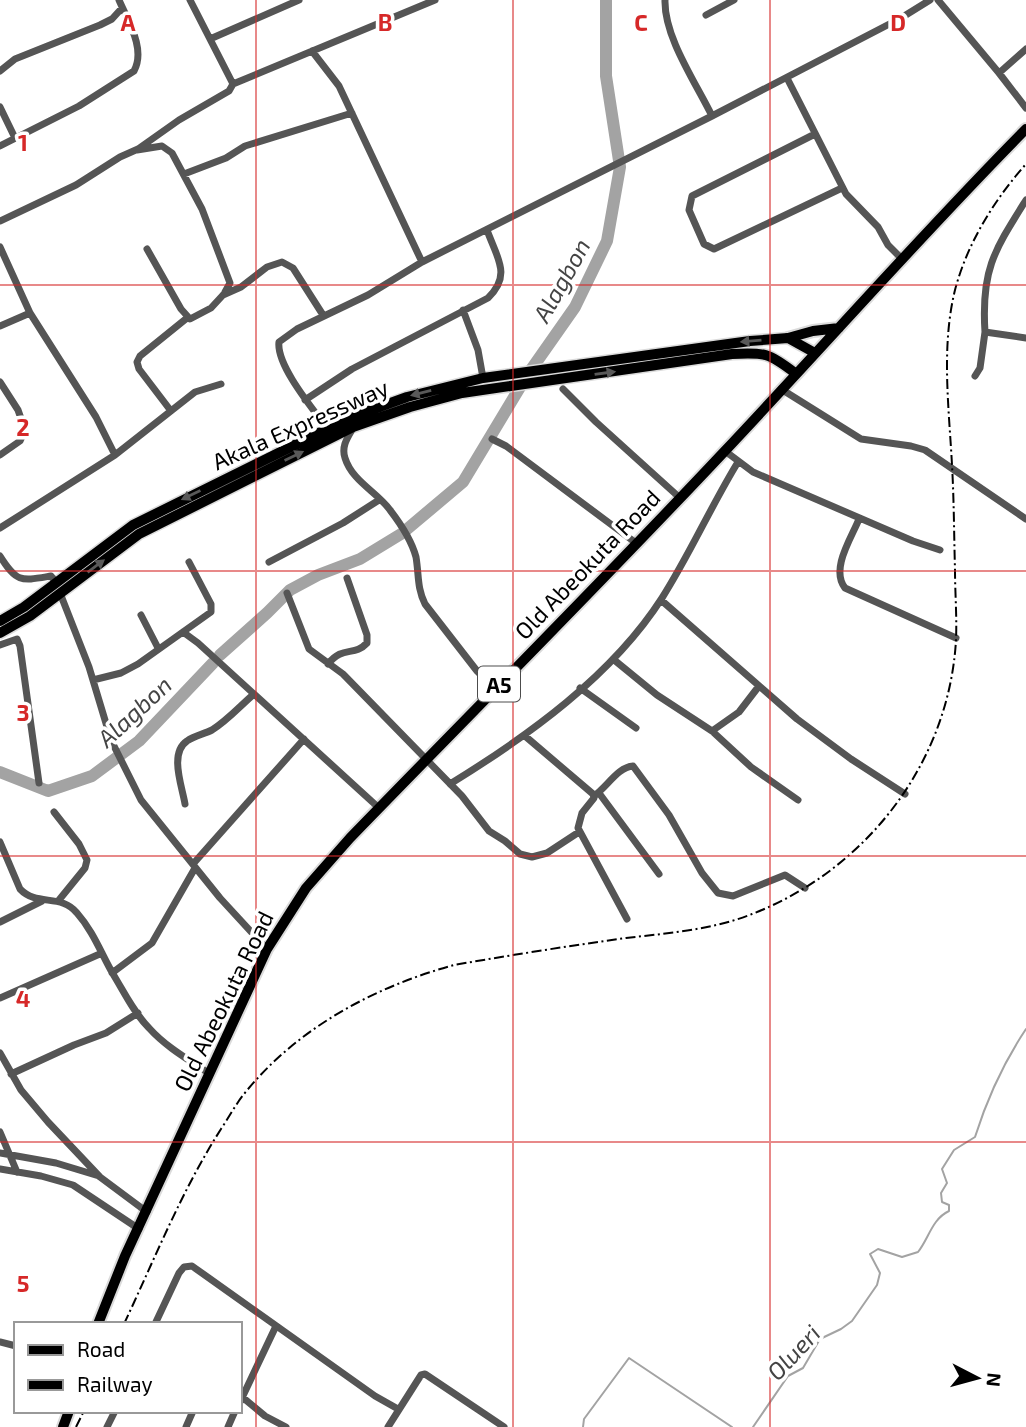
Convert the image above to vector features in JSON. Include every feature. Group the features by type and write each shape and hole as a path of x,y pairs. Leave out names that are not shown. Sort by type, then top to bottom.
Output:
{"highway":[{"name":"Old Abeokuta Road","path":"100,1322 107,1298 267,949 306,888 379,808 725,451 901,258 1026,130"},
{"path":"788,338 839,328"}],"main road":[{"name":"Akala Expressway","path":"537,377 731,343 788,338"},
{"path":"788,338 815,353"},
{"name":"Akala Expressway","path":"0,633 13,626 133,525 327,428 513,380 537,377 750,353 765,353 795,373"},
{"name":"Akala Expressway","path":"0,621 58,588 139,534 351,422 407,397 484,378 513,380"}],"street":[{"path":"190,0 233,84"},
{"path":"210,39 299,0"},
{"path":"0,221 76,185 229,91 233,84 435,0"},
{"path":"665,0 666,19 674,40 712,116"},
{"path":"706,15 734,0"},
{"path":"327,428 292,379 278,345 297,329 368,295 422,262 603,169 788,78 930,0"},
{"path":"938,0 967,32 1026,108"},
{"path":"0,71 15,59 112,19 121,4"},
{"path":"0,146 79,106 134,71 138,62 138,48 121,4"},
{"path":"999,73 1026,49"},
{"path":"312,51 339,86 422,262"},
{"path":"788,78 842,188 878,227 888,245 901,258"},
{"path":"0,107 16,138"},
{"path":"184,174 226,158 238,148 352,113"},
{"path":"815,134 692,196 689,210 704,244 714,249 842,188"},
{"path":"133,151 165,147 172,153 202,209 230,283 223,295 208,310 193,318 187,318 140,356 137,362 139,369 171,411"},
{"path":"975,376 980,368 985,332 984,300 990,261 1026,200"},
{"path":"305,400 352,369 488,298 500,283 500,265 487,230"},
{"path":"0,247 30,313 96,417 115,455"},
{"path":"146,250 187,318"},
{"path":"223,295 241,287 267,267 282,262 293,268 323,315"},
{"path":"463,310 478,350 484,378"},
{"path":"0,326 30,313"},
{"path":"985,332 1026,338"},
{"path":"0,382 18,410 25,430 20,441 0,455"},
{"path":"0,528 115,455 195,392 221,384"},
{"path":"563,389 605,431 680,498"},
{"path":"781,389 861,439 926,450 1026,519"},
{"path":"351,422 343,449 345,459 355,476 390,509 412,547 419,592 425,604 477,671 495,689"},
{"path":"492,439 506,446 636,543"},
{"path":"725,451 752,472 859,519 940,550"},
{"path":"450,784 525,736 613,659 661,600 738,462"},
{"path":"269,562 379,500"},
{"path":"859,519 841,561 839,571 841,583 845,588 956,638"},
{"path":"0,556 11,574 18,578 33,580 51,576 93,680 119,756 141,800 194,866 267,949"},
{"path":"93,680 132,667 211,612 212,608 189,562"},
{"path":"328,664 336,655 363,648 367,643 367,635 347,578"},
{"path":"287,593 306,646 343,674 462,796 484,826 520,854 541,856 579,832"},
{"path":"661,600 797,719 905,794"},
{"path":"141,615 158,648"},
{"path":"13,626 21,653 39,783"},
{"path":"183,632 379,808"},
{"path":"0,645 17,639"},
{"path":"613,659 657,695 712,731 751,767 798,800"},
{"path":"712,731 739,712 759,686"},
{"path":"580,688 636,729"},
{"path":"185,804 179,773 179,749 188,740 211,730 254,694"},
{"path":"525,736 597,794 659,874"},
{"path":"113,973 152,943 194,866 304,738"},
{"path":"627,919 579,832 579,819 597,794 622,769 633,766 669,815 702,873 721,895 733,896 785,875 805,888"},
{"path":"54,812 79,844 87,860 85,868 60,900"},
{"path":"0,842 20,889 29,898 60,900 77,911 148,1028 210,1074"},
{"path":"0,922 43,901"},
{"path":"0,999 102,953"},
{"path":"11,1074 106,1033 138,1013"},
{"path":"0,1053 27,1098 100,1177 147,1212"},
{"path":"0,1132 17,1172"},
{"path":"0,1153 56,1163 100,1177"},
{"path":"0,1169 73,1185 139,1229"},
{"path":"156,1322 179,1273 184,1267 192,1266 375,1396 398,1409"},
{"path":"242,1396 276,1326"},
{"path":"388,1427 421,1375 425,1374 498,1425"},
{"path":"242,1399 286,1427"}],"waterway":[{"name":"Alagbon","path":"406,530 463,482 528,374 575,307 607,241 620,167 606,76 606,0"},
{"name":"Alagbon","path":"220,655 290,590 318,575 360,559 401,534"},
{"name":"Alagbon","path":"0,772 48,791 92,776 139,741 213,663"},
{"name":"Olueri","path":"753,1427 788,1376 803,1368 820,1339 852,1321 877,1285 880,1273 870,1254 878,1249 902,1257 918,1252 935,1224 949,1211 949,1205 942,1202 941,1193 947,1183 942,1169 954,1150 975,1137 997,1081 1026,1029"},
{"name":"Olueri","path":"583,1427 584,1419 629,1358 732,1427"}],"railway":[{"path":"125,1322 181,1200 235,1106 265,1070 313,1030 366,998 424,974 454,965 690,930 752,914 793,895 831,870 865,840 894,807 918,769 937,729 950,685 956,640 953,491 947,378 948,333 955,290 974,239 983,223 1026,164"},
{"path":"76,1427 83,1413"}]}
